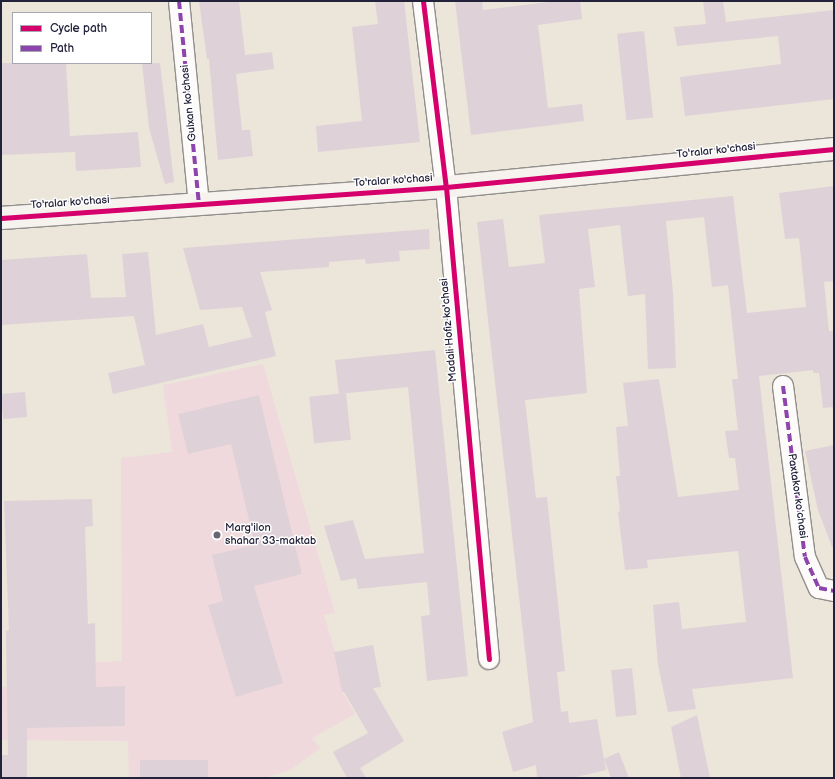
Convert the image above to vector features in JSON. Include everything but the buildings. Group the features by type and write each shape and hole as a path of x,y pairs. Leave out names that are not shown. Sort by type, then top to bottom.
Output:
{"street":[{"name":"Gulxan ko'chasi","path":"179,1 199,204"},
{"name":"Madali Hofiz ko'chasi","path":"423,1 446,187 489,659"},
{"name":"To'ralar ko'chasi","path":"1,218 446,187 834,149"},
{"name":"Paxtakor koʻchasi","path":"783,386 805,557 819,588 834,591"}],"shaded area":[{"name":"Marg'ilon shahar 33-maktab","path":"263,364 335,613 324,615 335,652 342,692 355,714 312,738 320,748 290,770 264,778 129,778 128,741 1,740 1,687 85,686 85,663 122,661 121,458 172,452 163,385"}],"marked path":[{"path":"179,1 199,204"},
{"path":"783,386 805,557 819,588 834,591"}],"cycle path":[{"path":"423,1 446,187 489,659"},
{"path":"1,218 446,187 834,149"}],"place":[{"name":"Marg'ilon shahar 33-maktab","path":"217,535"}]}
